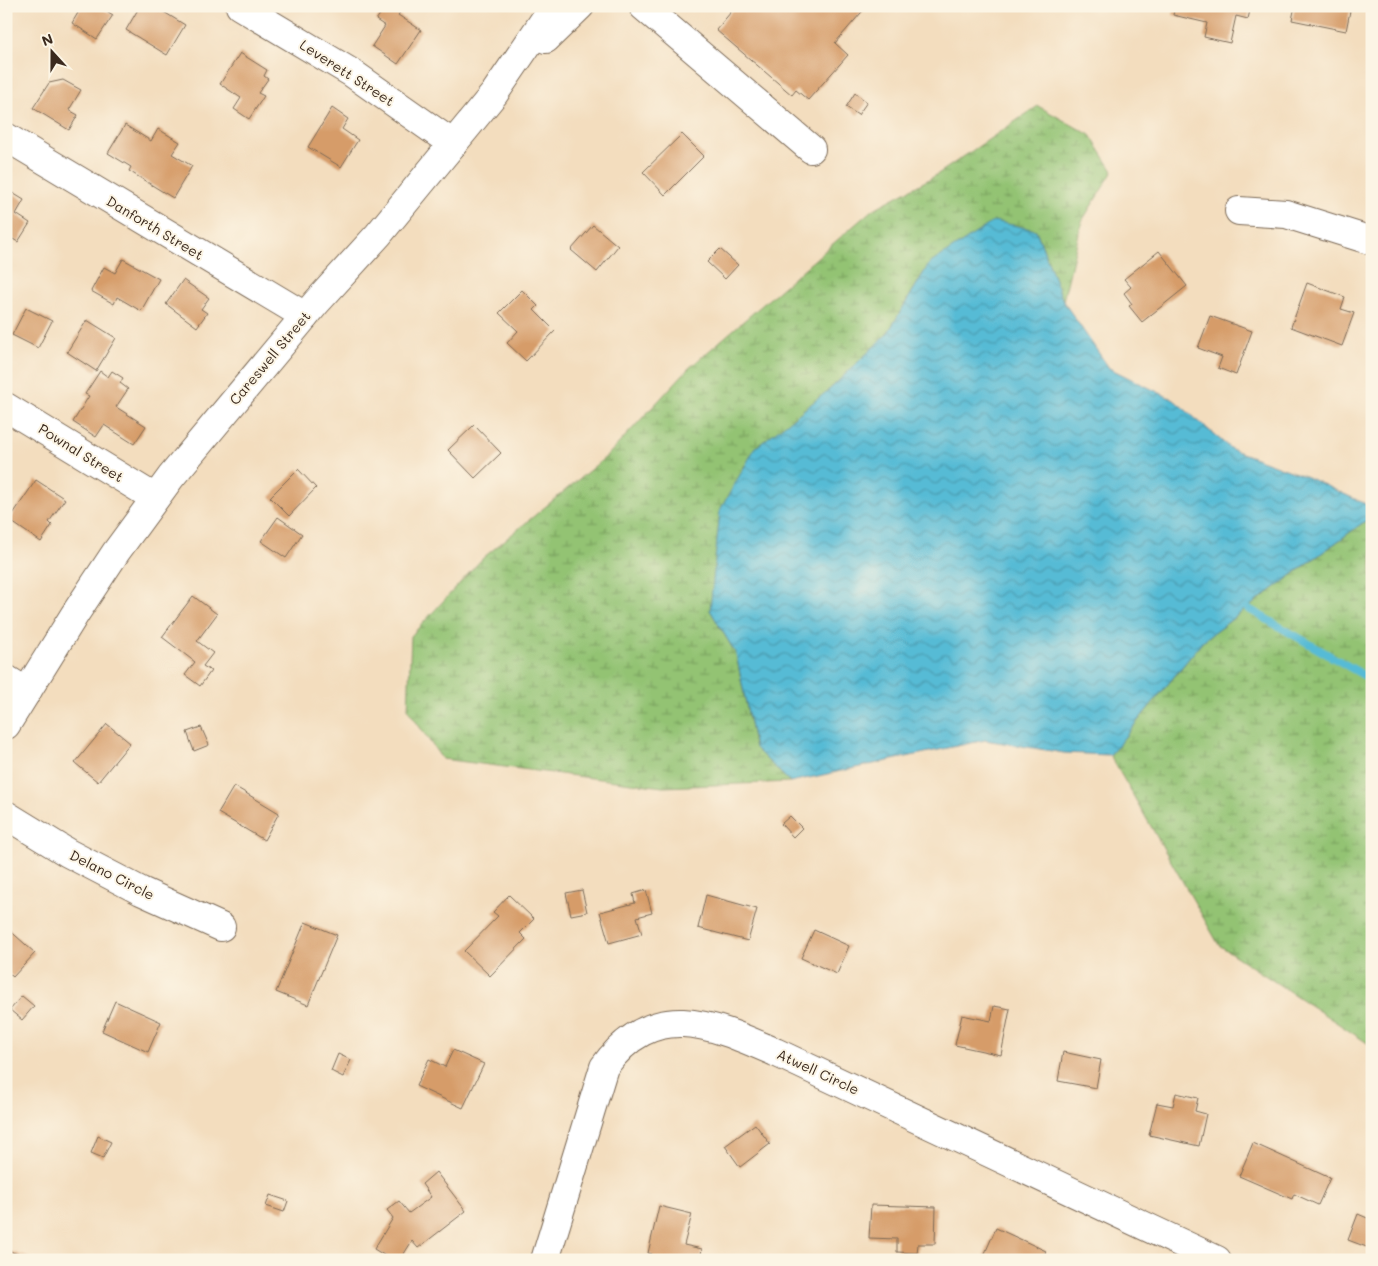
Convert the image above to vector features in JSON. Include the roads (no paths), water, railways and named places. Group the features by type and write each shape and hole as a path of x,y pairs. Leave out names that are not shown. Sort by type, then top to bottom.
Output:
{"street":[{"name":"Leverett Street","path":"240,6 352,73 452,144"},
{"name":"Careswell Street","path":"6,725 17,685 85,598 155,498 305,316 378,235 511,72 554,6"},
{"path":"511,72 580,6"},
{"path":"652,10 811,150"},
{"name":"Danforth Street","path":"6,137 305,316"},
{"path":"1239,211 1286,214 1372,241"},
{"name":"Pownal Street","path":"6,407 155,498"},
{"name":"Delano Circle","path":"6,815 68,853 141,892 221,927"},
{"name":"Atwell Circle","path":"545,1260 604,1067 615,1052 638,1034 667,1023 688,1022 727,1031 775,1052 1218,1260"}],"water":[{"path":"994,221 1036,230 1063,301 1109,368 1174,400 1231,449 1307,477 1372,507 1372,516 1204,640 1110,755 1064,753 985,740 790,782 755,748 736,654 710,610 720,510 755,448 830,389 887,334 929,264"}],"waterway":[{"path":"1247,608 1372,680"}]}
